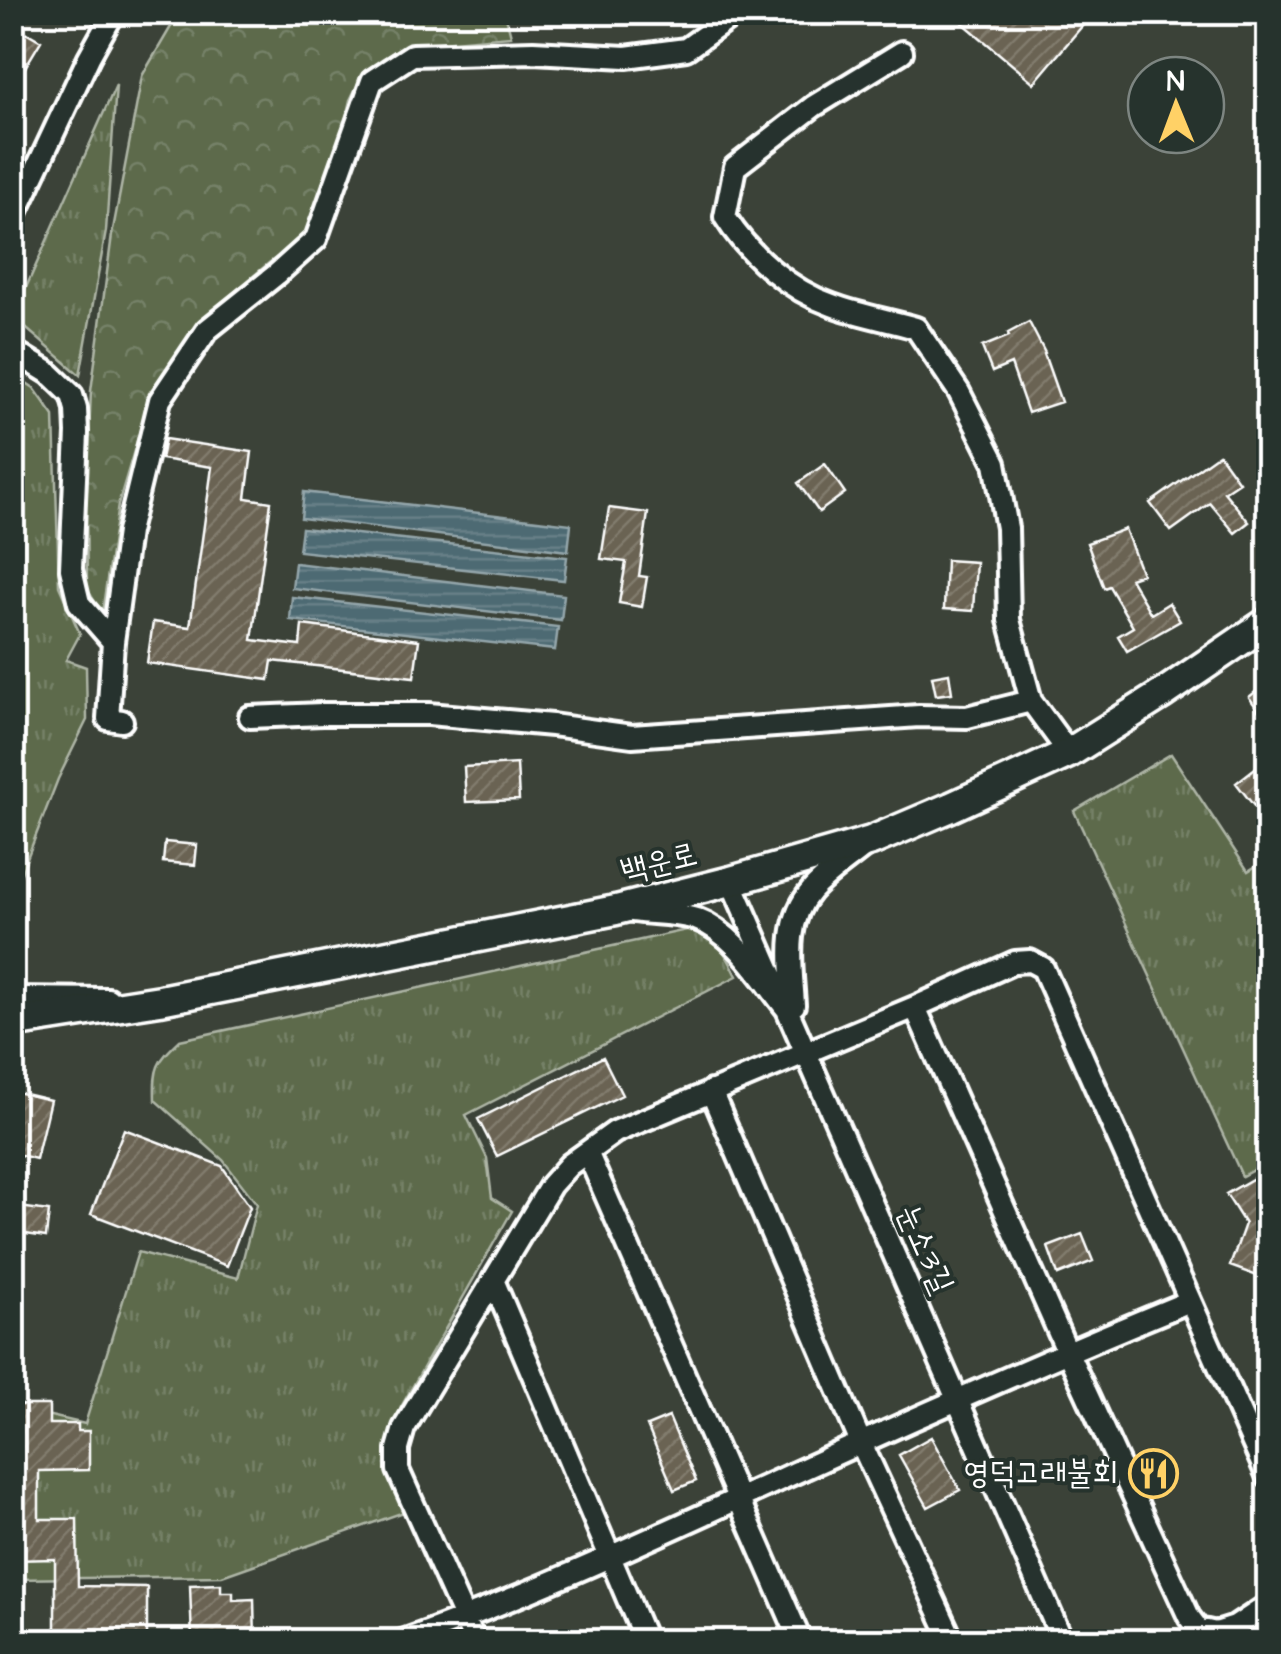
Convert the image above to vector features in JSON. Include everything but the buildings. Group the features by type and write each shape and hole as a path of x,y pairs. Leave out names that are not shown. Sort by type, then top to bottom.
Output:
{"main road":[{"name":"백운로","path":"12,1024 160,1000 616,910 731,882 871,841 1068,753 1268,622"}],"street":[{"path":"12,220 114,12"},
{"path":"122,721 108,719 113,642 128,532 160,400 207,330 316,240 372,81 412,56 533,52 626,56 686,48 738,12"},
{"path":"902,52 814,106 735,167 725,216 741,241 789,283 830,305 916,328 959,392 995,464 1007,528 1009,620 1032,702 1068,753"},
{"path":"12,350 49,373 72,395 77,433 71,569 79,603 113,642"},
{"path":"250,718 430,714 552,724 632,736 919,716 967,717 1032,702"},
{"path":"616,910 693,918 716,928 786,1008 794,1005 790,941 794,920 810,892 871,841"},
{"name":"눈소3길","path":"731,882 1064,1639"},
{"path":"476,1642 398,1470 398,1449 404,1428 551,1185 569,1166 615,1132 1014,962 1030,961 1043,968 1268,1477"},
{"path":"12,998 160,1000"},
{"path":"915,1007 1189,1617 1198,1629 1216,1634 1268,1605"},
{"path":"710,1091 952,1642"},
{"path":"587,1152 801,1642"},
{"path":"493,1280 646,1642"},
{"path":"400,1642 609,1557 861,1442 1190,1301"}],"green space":[{"path":"179,13 505,13 511,36 406,45 361,78 350,100 333,174 309,235 203,318 151,393 118,505 102,613 87,589 91,391 112,235 142,76"},
{"path":"116,85 106,231 80,375 13,317"},
{"path":"13,374 34,388 54,416 59,586 80,634 66,660 86,667 87,720 58,779 13,894"},
{"path":"1171,754 1248,871 1268,859 1268,1162 1242,1176 1074,811"},
{"path":"691,929 720,947 737,976 466,1115 487,1158 492,1198 512,1211 401,1407 390,1435 385,1464 404,1512 222,1576 13,1579 12,1407 85,1424 138,1252 238,1278 257,1204 223,1160 155,1100 158,1066 180,1040"}],"water":[{"path":"304,492 571,524 568,551 301,518"},
{"path":"302,528 567,557 564,580 299,551"},
{"path":"295,563 564,595 561,620 292,588"},
{"path":"292,597 558,627 555,650 290,620"}],"place":[{"name":"영덕고래불회","path":"1153,1473"}]}
